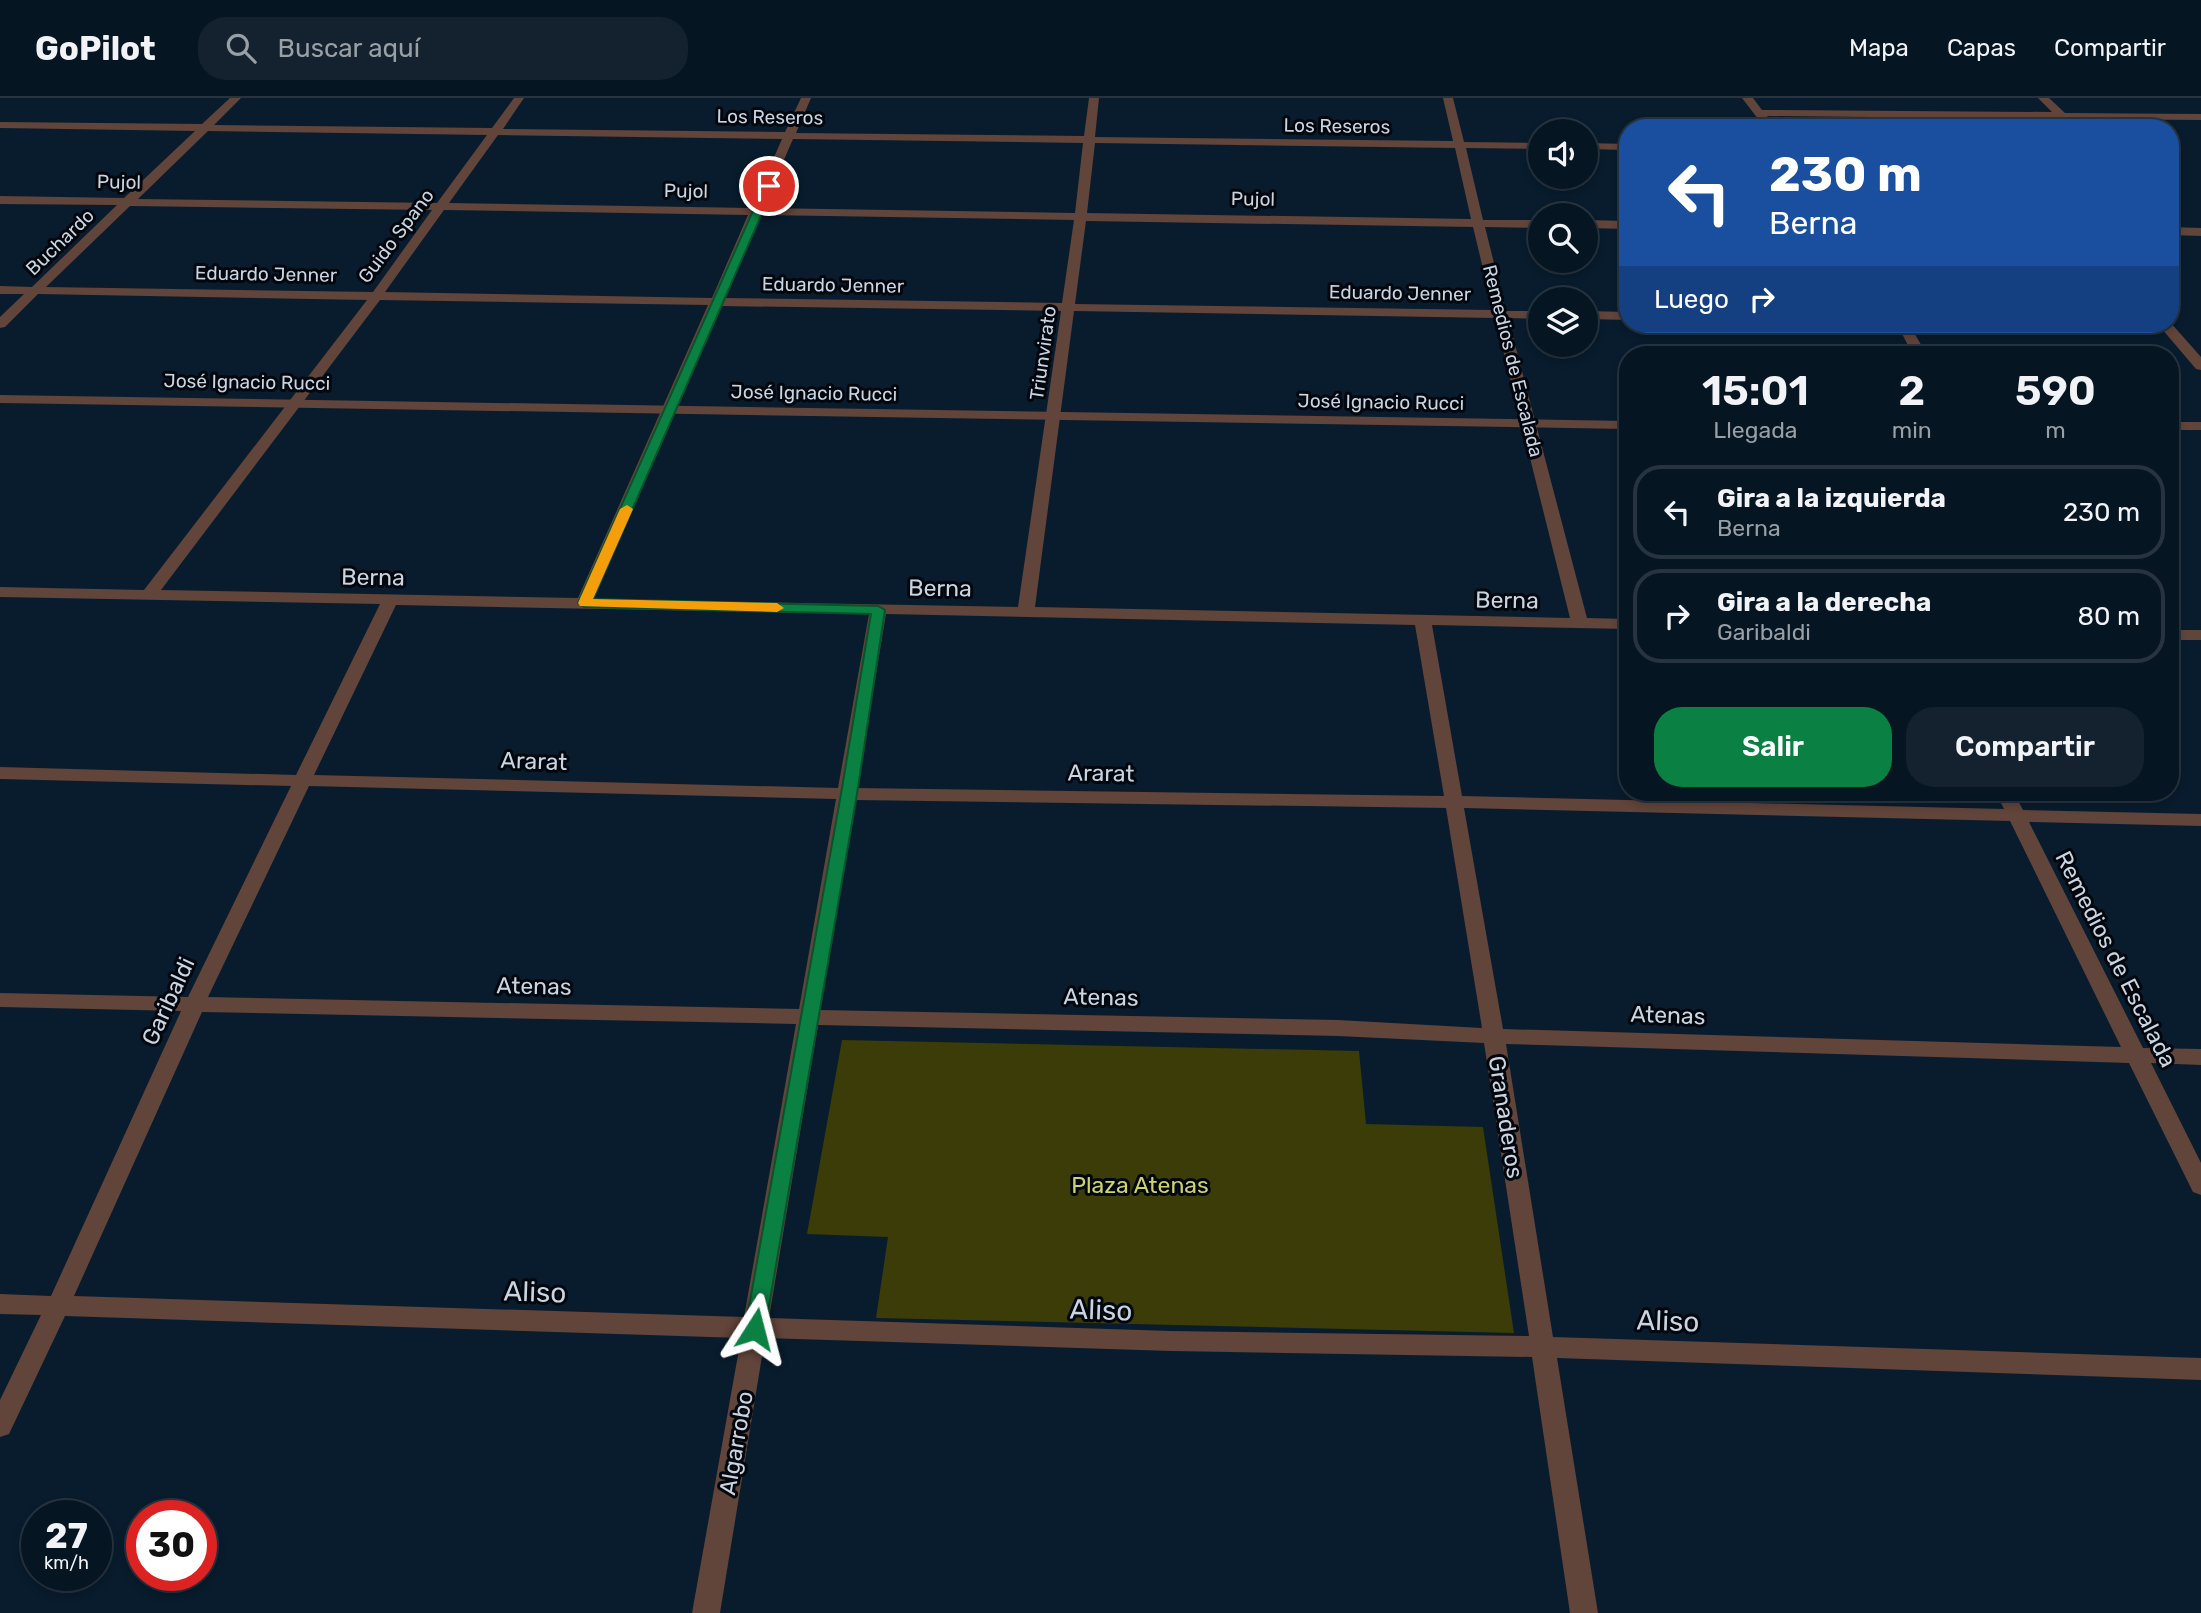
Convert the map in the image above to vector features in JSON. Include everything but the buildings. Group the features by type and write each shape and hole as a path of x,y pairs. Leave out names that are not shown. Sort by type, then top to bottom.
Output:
{"street":[{"name":"Buchardo","path":"0,324 236,98"},
{"name":"Guido Spano","path":"148,596 377,295 519,98"},
{"path":"584,603 806,98"},
{"name":"Triunvirato","path":"1026,612 1069,308 1094,98"},
{"name":"Remedios de Escalada","path":"1448,98 1527,424 1580,623"},
{"path":"1747,98 1765,119"},
{"path":"2043,98 2066,119"},
{"path":"1761,113 2201,117"},
{"name":"Los Reseros","path":"0,125 1528,146"},
{"path":"1598,146 1619,147"},
{"name":"Pujol","path":"0,200 1528,224"},
{"path":"1598,225 1619,225"},
{"path":"2179,226 2185,232"},
{"path":"2179,232 2201,232"},
{"name":"Eduardo Jenner","path":"0,289 1528,315"},
{"path":"1598,315 1619,316"},
{"path":"2173,333 2201,366"},
{"name":"José Ignacio Rucci","path":"0,399 1619,425"},
{"path":"2179,426 2201,426"},
{"name":"Berna","path":"0,592 1619,624"},
{"name":"Garibaldi","path":"0,1426 58,1306 194,1005 390,600"},
{"name":"Algarrobo","path":"706,1613 849,794 878,610"},
{"name":"Granaderos","path":"1423,621 1494,1036 1584,1613"},
{"path":"2179,635 2201,635"},
{"name":"Ararat","path":"0,773 849,794 1456,802 2201,820"},
{"name":"Remedios de Escalada","path":"2009,801 2201,1186"},
{"name":"Atenas","path":"0,1000 1338,1028 1494,1036 2201,1057"},
{"name":"Aliso","path":"0,1304 1171,1342 1541,1347 2201,1369"}],"green space":[{"name":"Plaza Atenas","path":"842,1040 1359,1051 1366,1124 1483,1127 1514,1333 876,1318 888,1237 807,1234"}],"slow traffic":[{"path":"627,509 584,603 777,608"}],"route":[{"path":"755,1329 849,794 878,610 584,603 769,186"}]}
